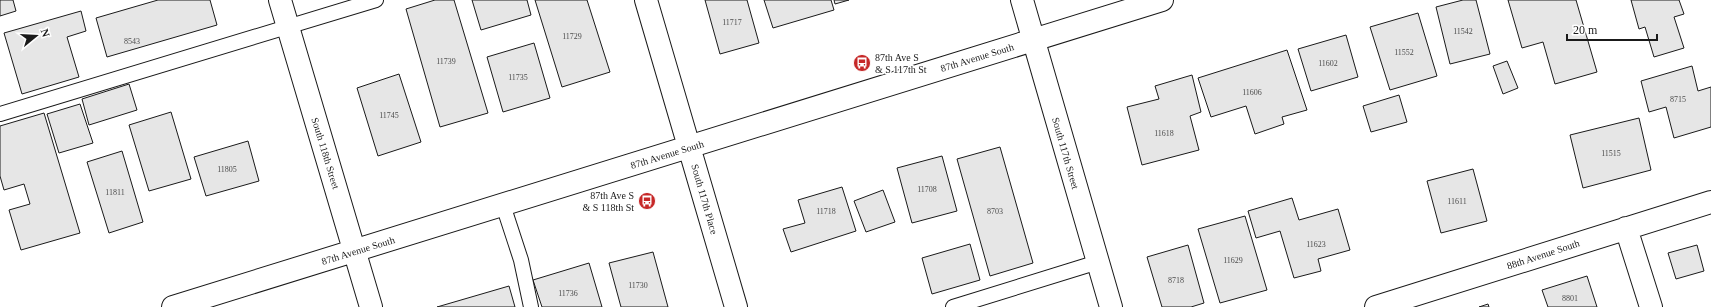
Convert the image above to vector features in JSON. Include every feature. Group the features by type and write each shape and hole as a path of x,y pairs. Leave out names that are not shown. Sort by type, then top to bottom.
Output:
{"street":[{"name":"South 118th Street","path":"280,0 371,307"},
{"name":"South 117th Place","path":"646,0 736,307"},
{"name":"South 117th Street","path":"1022,0 1111,307"},
{"name":"87th Avenue South","path":"173,307 1162,0"},
{"name":"88th Avenue South","path":"1376,307 1711,202"},
{"path":"1626,228 1651,307"}],"lane":[{"path":"0,114 376,0"},
{"path":"503,205 521,260 531,307"},
{"path":"953,307 1098,262"}],"building":[{"path":"0,0 13,0 16,11 0,16"},
{"path":"158,0 210,0 217,25 107,57 96,18"},
{"path":"435,0 454,0 488,113 440,127 406,9"},
{"path":"472,0 527,0 531,15 481,30"},
{"path":"535,0 587,0 610,72 562,87"},
{"path":"705,0 747,0 759,43 720,54"},
{"path":"764,0 831,0 834,10 773,28"},
{"path":"834,0 849,0 835,4"},
{"path":"1463,0 1476,0 1490,54 1450,64 1436,7"},
{"path":"1508,0 1576,0 1597,72 1555,84 1543,42 1522,48"},
{"path":"1631,0 1679,0 1684,14 1674,17 1684,48 1654,57 1645,27 1639,29"},
{"path":"81,11 86,31 67,37 79,77 22,94 4,33"},
{"path":"1418,13 1437,76 1390,90 1370,27"},
{"path":"1346,35 1358,77 1311,91 1298,49"},
{"path":"534,43 550,98 503,112 487,57"},
{"path":"1287,50 1307,110 1282,117 1284,124 1255,134 1246,106 1211,117 1198,78"},
{"path":"1507,61 1518,88 1503,94 1493,66"},
{"path":"1692,66 1698,91 1711,87 1711,127 1674,138 1666,107 1649,112 1641,81"},
{"path":"399,74 421,142 378,156 357,88"},
{"path":"1192,75 1201,112 1190,116 1199,150 1142,165 1127,107 1159,99 1155,86"},
{"path":"129,84 137,110 89,125 82,99"},
{"path":"1399,95 1407,122 1371,132 1363,106"},
{"path":"80,104 93,143 59,153 47,114"},
{"path":"171,112 191,179 149,191 129,125"},
{"path":"44,113 80,233 21,250 9,210 30,204 24,184 4,190 0,176 0,126"},
{"path":"1639,118 1651,170 1583,188 1570,135"},
{"path":"248,141 259,181 206,196 194,157"},
{"path":"1000,147 1033,263 990,276 957,159"},
{"path":"122,151 143,222 109,233 87,162"},
{"path":"942,156 957,211 912,223 897,168"},
{"path":"1473,169 1487,221 1441,233 1427,181"},
{"path":"842,187 856,231 791,252 783,229 805,223 798,200"},
{"path":"883,190 895,222 866,232 854,201"},
{"path":"1292,198 1299,220 1338,209 1350,250 1318,259 1321,271 1294,278 1280,231 1256,238 1248,211"},
{"path":"1245,216 1267,290 1220,303 1198,229"},
{"path":"970,244 980,280 932,294 922,258"},
{"path":"1188,245 1204,303 1191,307 1162,307 1147,257"},
{"path":"1697,245 1704,271 1676,279 1668,253"},
{"path":"653,252 668,307 621,307 609,263"},
{"path":"589,263 602,307 542,307 533,280"},
{"path":"1587,276 1597,307 1548,307 1542,290"},
{"path":"509,286 515,307 437,307"},
{"path":"1488,304 1489,307 1479,307"}],"place":[{"name":"87th Ave S & S 117th St","path":"862,63"},
{"name":"87th Ave S & S 118th St","path":"647,201"}]}
